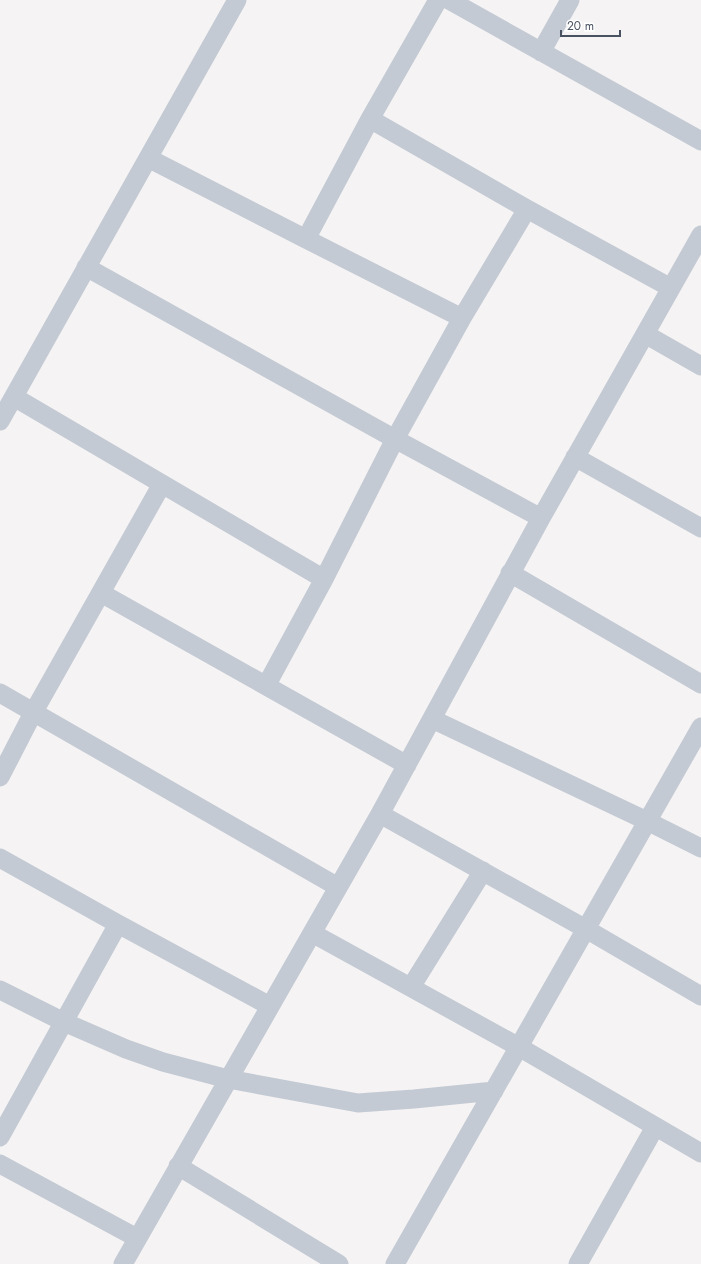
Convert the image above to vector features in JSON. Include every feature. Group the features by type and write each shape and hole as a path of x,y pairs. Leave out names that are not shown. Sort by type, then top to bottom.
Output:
{"street":[{"path":"0,421 237,0"},
{"path":"306,239 370,119 438,0"},
{"path":"449,0 701,140"},
{"path":"541,52 570,0"},
{"path":"370,119 527,209 671,288"},
{"path":"148,158 462,318"},
{"path":"266,686 324,579 395,439 462,318 527,209"},
{"path":"123,1264 380,814 540,518 701,235"},
{"path":"86,267 540,518"},
{"path":"645,334 701,366"},
{"path":"14,396 324,579"},
{"path":"575,457 701,528"},
{"path":"0,777 34,713 162,484"},
{"path":"510,574 701,684"},
{"path":"101,592 406,765"},
{"path":"0,693 338,887"},
{"path":"432,719 648,821 701,848"},
{"path":"395,1264 701,727"},
{"path":"380,814 586,929 701,996"},
{"path":"0,858 270,1006"},
{"path":"411,987 483,871"},
{"path":"0,1137 118,924"},
{"path":"312,933 519,1047 701,1153"},
{"path":"0,990 64,1022 134,1052 163,1062 228,1079 358,1103 494,1091"},
{"path":"578,1264 656,1127"},
{"path":"0,1164 138,1238"},
{"path":"178,1166 339,1264"}]}
